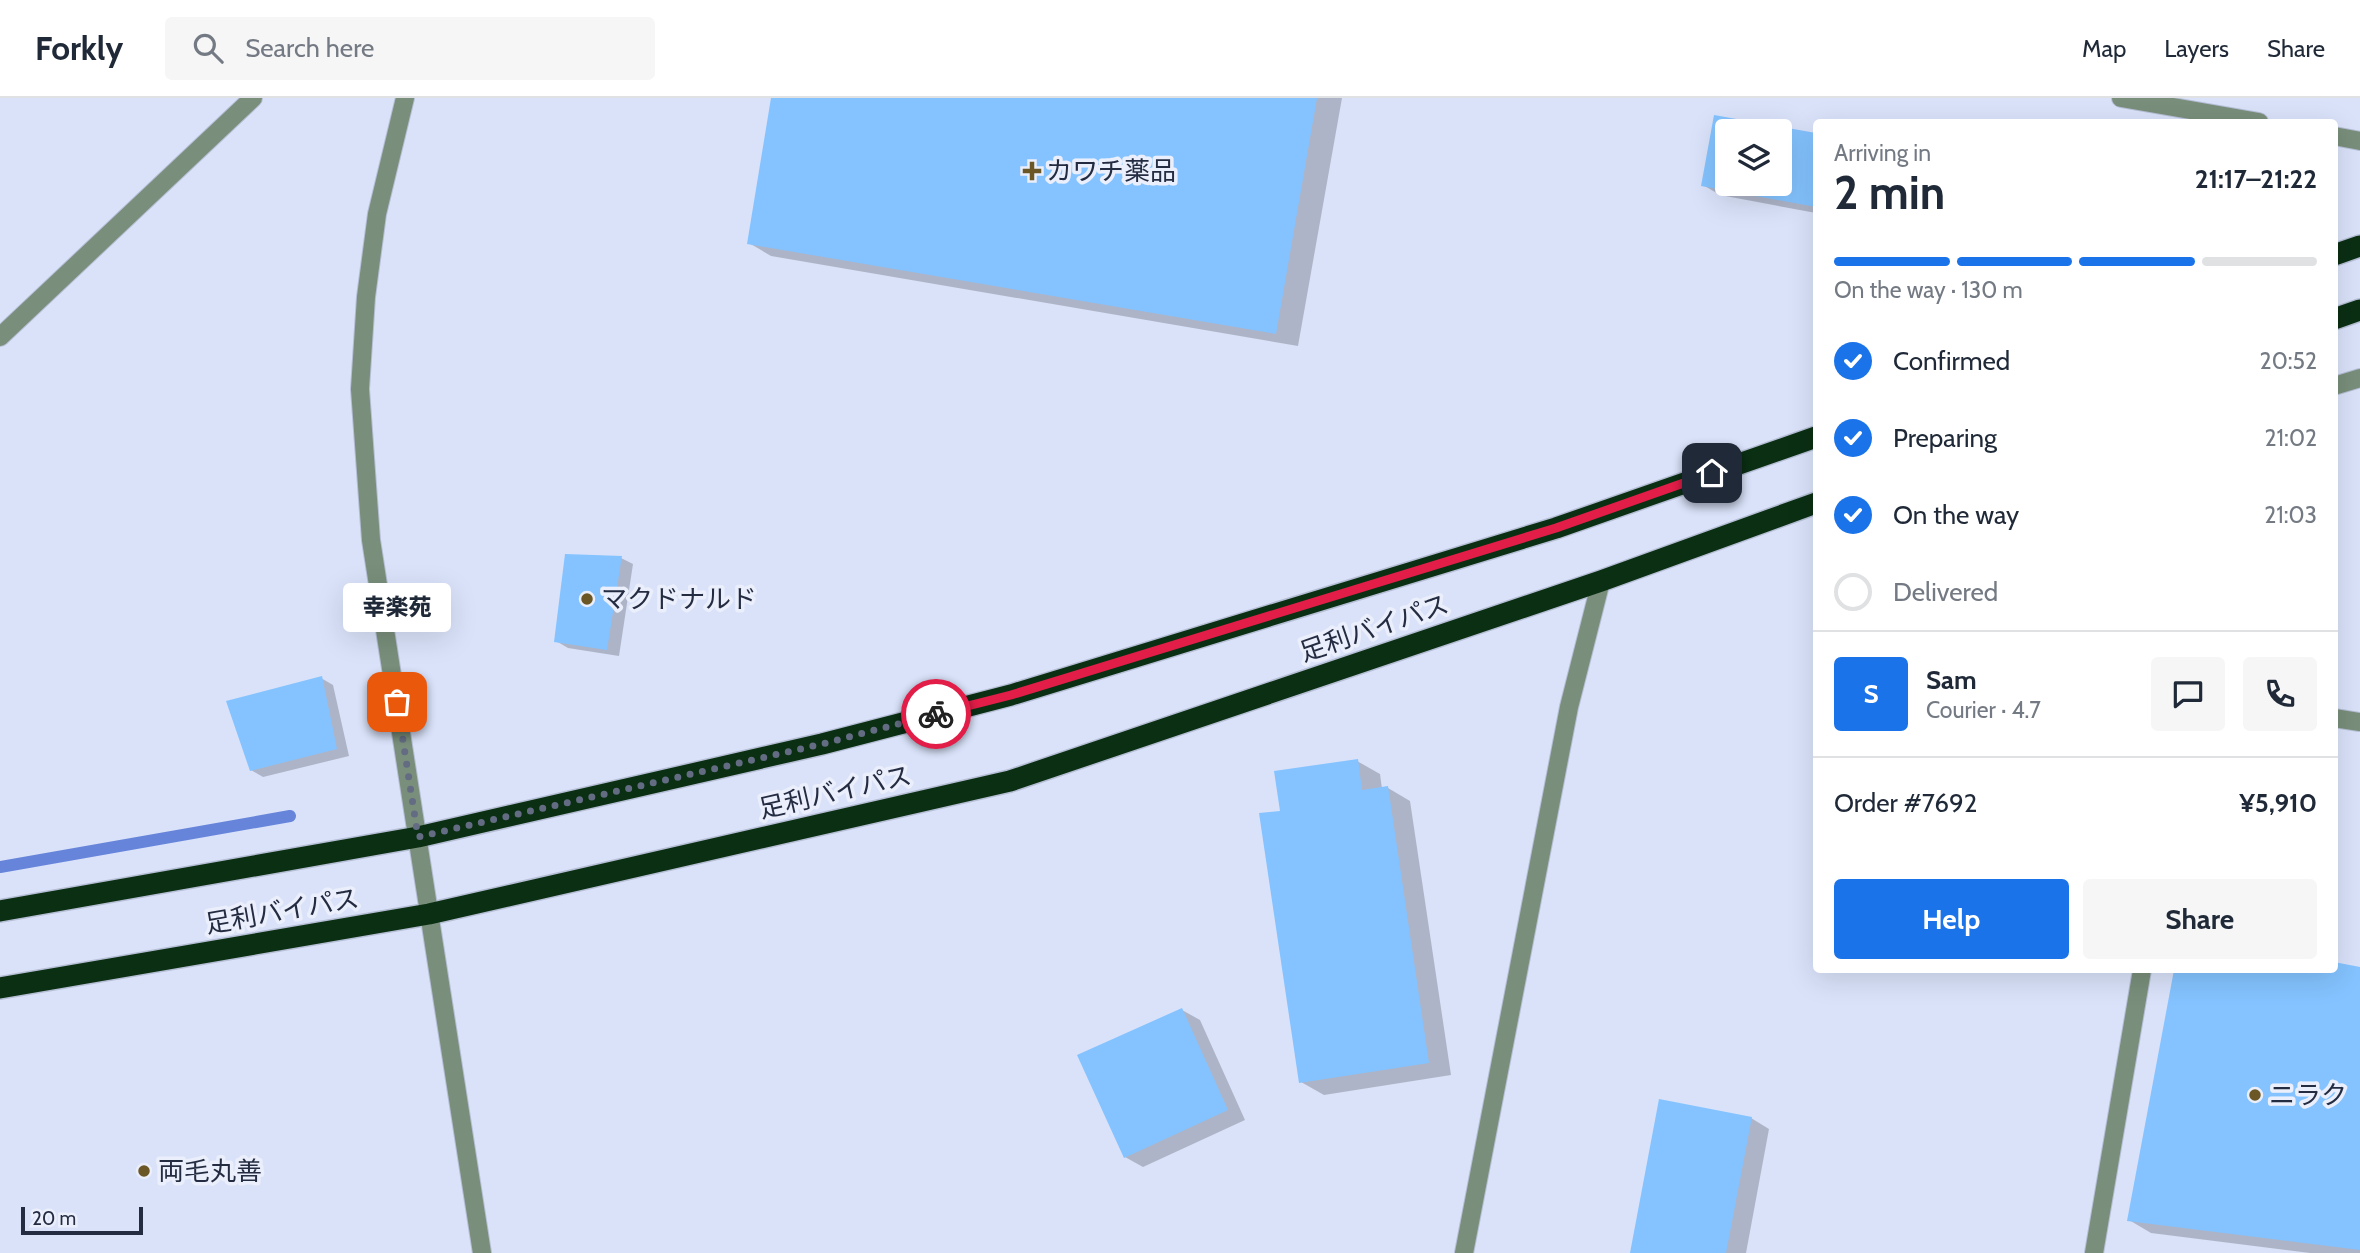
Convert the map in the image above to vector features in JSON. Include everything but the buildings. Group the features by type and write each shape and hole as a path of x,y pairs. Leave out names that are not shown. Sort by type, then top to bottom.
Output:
{"highway":[{"path":"2338,254 2360,246"},
{"path":"2338,318 2360,310"},
{"name":"足利バイパス","path":"0,911 418,837 822,744 1011,695 1556,528 1813,437"},
{"name":"足利バイパス","path":"0,988 429,914 1010,781 1601,581 1813,504"}],"street":[{"path":"0,337 253,98"},
{"path":"405,98 377,214 366,297 360,389 371,540 482,1253"},
{"path":"2121,98 2177,103 2246,119"},
{"path":"2338,137 2360,141"},
{"path":"2338,385 2360,378"},
{"path":"1464,1253 1569,707 1601,581"},
{"path":"2338,719 2360,722"},
{"path":"2094,1253 2141,973"}],"waterway":[{"path":"0,867 290,816"}],"way so far":[{"path":"397,702 418,837 822,744 936,714"}],"place":[{"name":"カワチ薬品","path":"1032,171"},
{"name":"マクドナルド","path":"587,599"},
{"name":"幸楽苑","path":"397,702"},
{"name":"ニラク","path":"2255,1095"},
{"name":"両毛丸善","path":"144,1171"}],"route":[{"path":"936,714 1011,695 1556,528 1712,473"}]}
